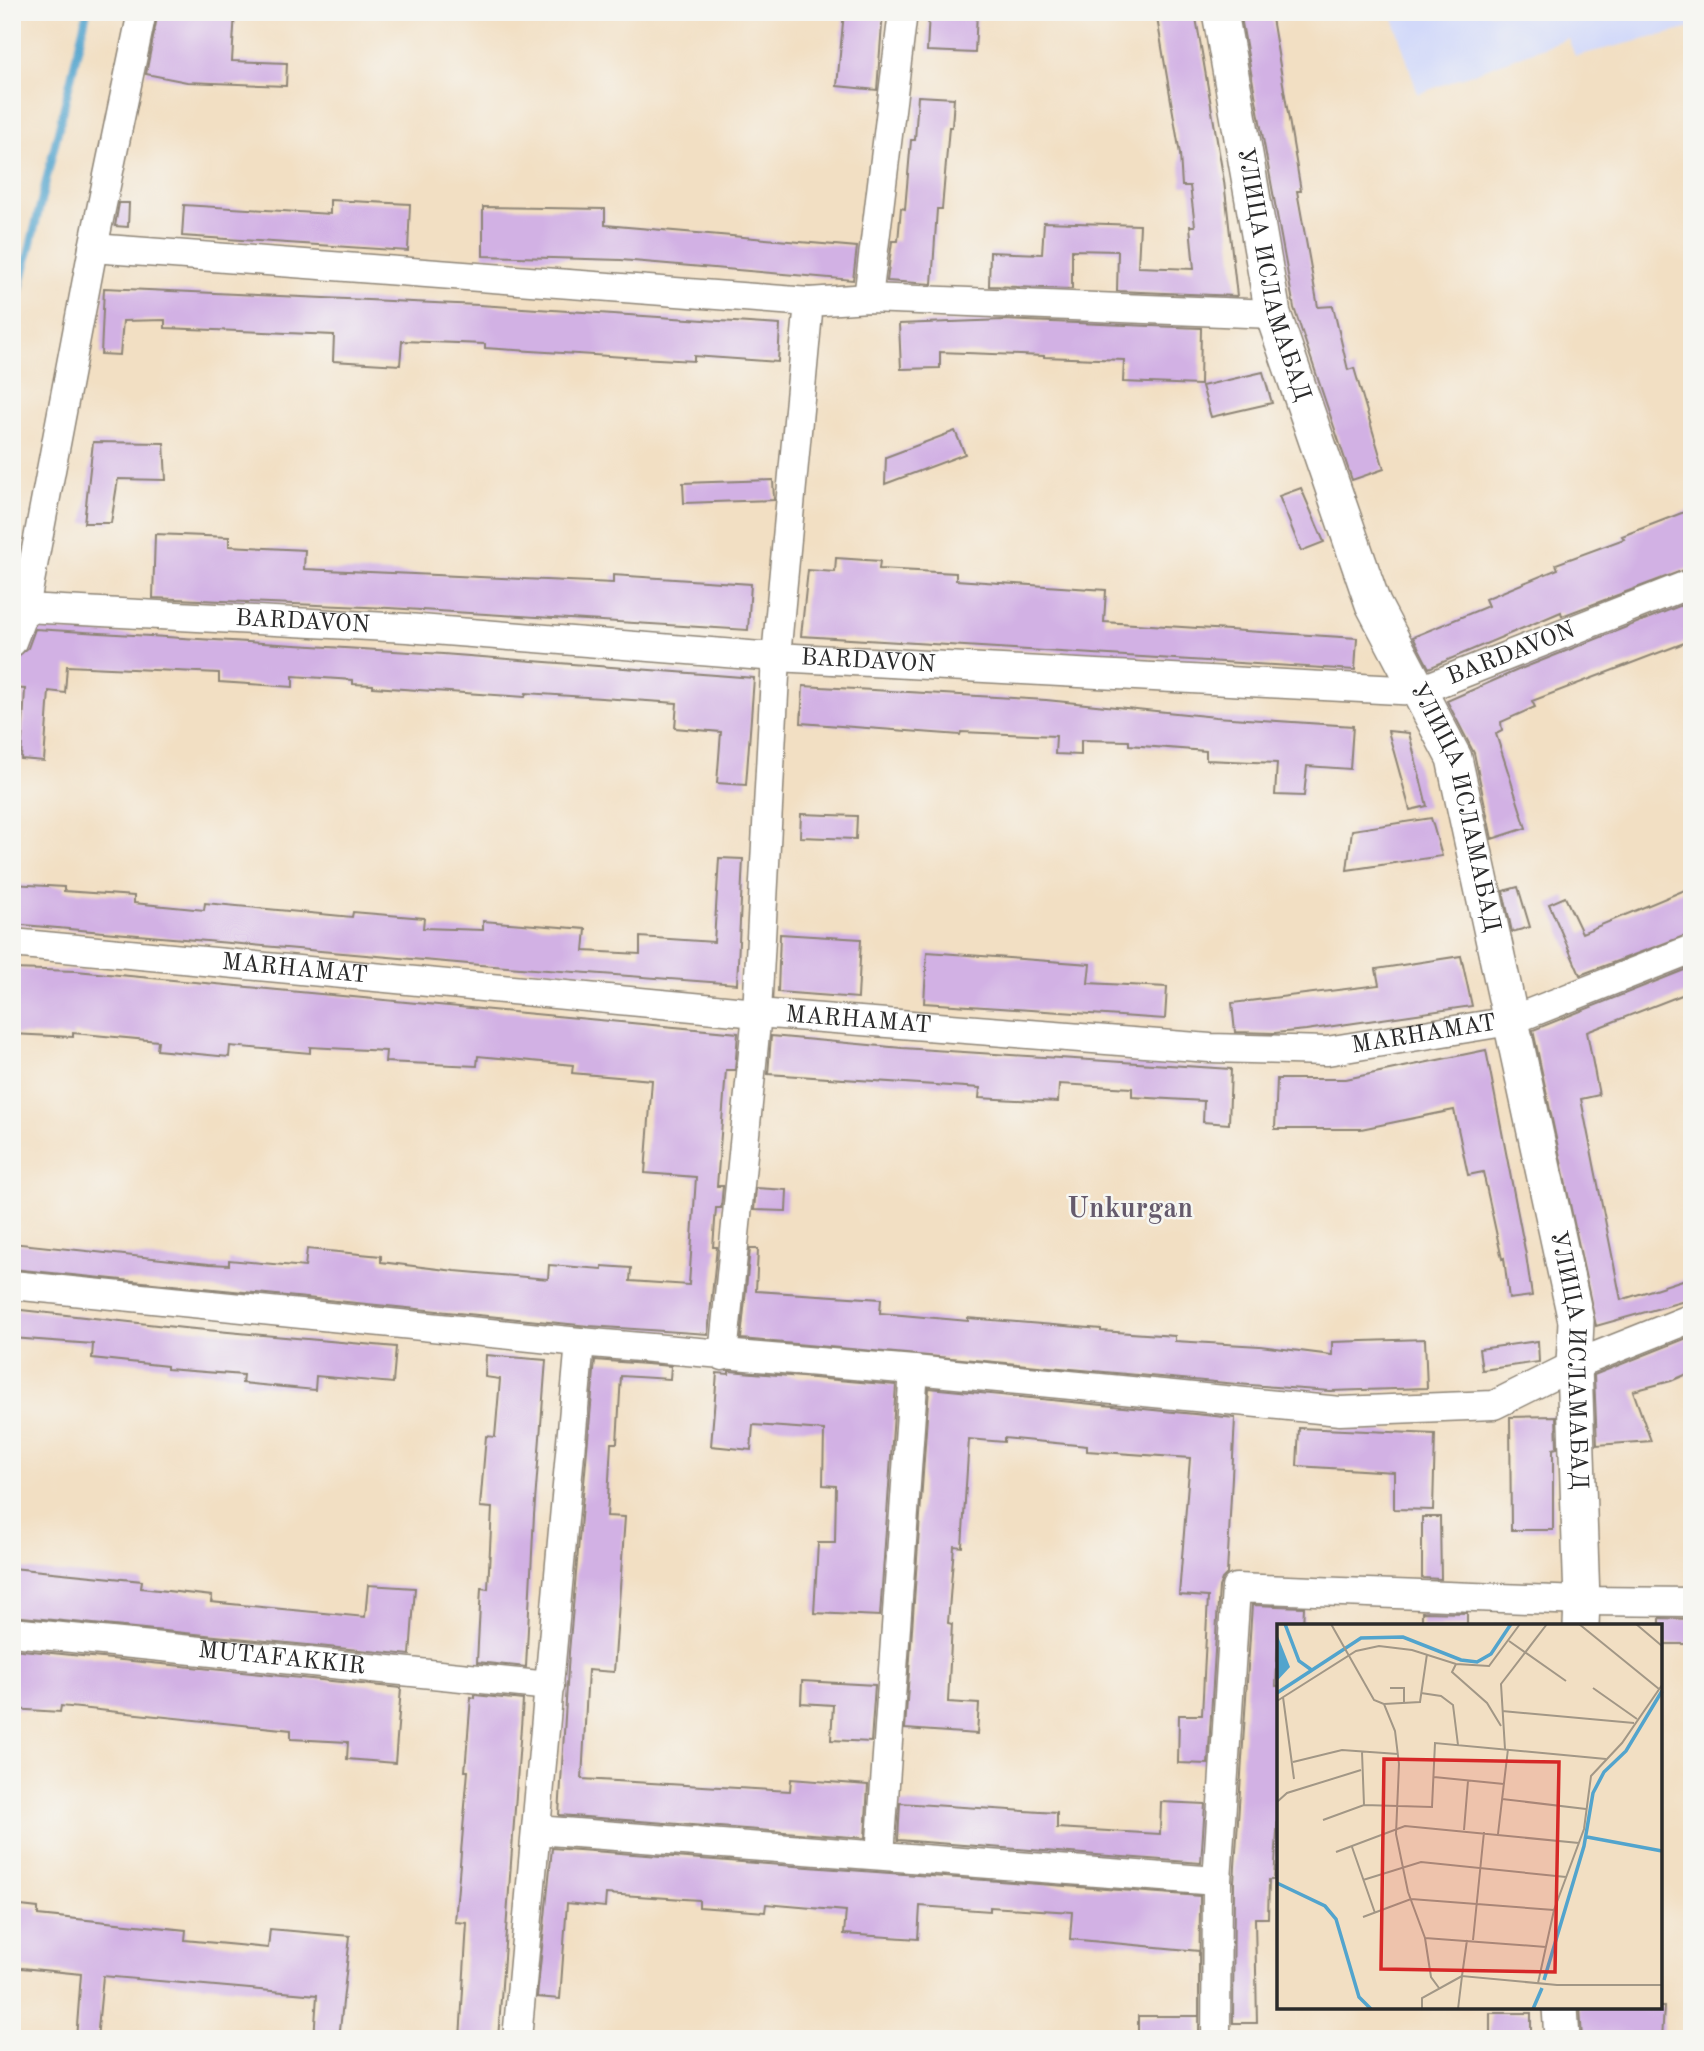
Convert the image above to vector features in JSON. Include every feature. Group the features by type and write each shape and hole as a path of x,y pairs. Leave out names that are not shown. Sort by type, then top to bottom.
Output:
{"street":[{"path":"12,642 25,608 93,248 142,12"},
{"path":"868,298 903,12"},
{"name":"УЛИЦА ИСЛАМАБАД","path":"1220,12 1273,314 1373,604 1454,758 1576,1321 1574,1364 1581,1614"},
{"path":"93,248 809,302 868,298 1273,314"},
{"path":"723,1356 757,1013 776,656 809,302"},
{"name":"BARDAVON","path":"25,608 420,628 776,656 1418,691 1692,583"},
{"name":"MARHAMAT","path":"12,943 757,1013 1210,1048 1327,1051 1510,1021 1692,949"},
{"path":"12,1285 723,1356 914,1370 1340,1411 1494,1405 1574,1364 1692,1318"},
{"path":"517,2039 580,1342"},
{"path":"880,1855 914,1370"},
{"path":"1216,2039 1217,1881 1236,1588 1581,1614 1692,1602"},
{"name":"MUTAFAKKIR","path":"12,1632 550,1686"},
{"path":"536,1830 1217,1881"},
{"path":"1560,2009 1562,2039"}],"shaded area":[{"path":"1391,12 1692,12 1692,28 1575,56 1568,38 1418,94"}],"building":[{"path":"158,12 235,12 232,61 287,63 286,86 187,82 146,74"},
{"path":"844,12 883,12 877,90 837,86"},
{"path":"929,12 977,12 975,53 927,51"},
{"path":"1156,12 1195,12 1224,181 1237,296 1117,291 1118,251 1072,250 1072,289 989,286 990,252 1042,254 1044,222 1140,225 1138,267 1194,269 1190,226 1195,226 1190,186 1182,186 1180,154"},
{"path":"1240,12 1271,12 1301,191 1297,191 1318,307 1333,306 1348,370 1354,368 1384,469 1352,480 1294,308"},
{"path":"918,96 954,98 942,209 937,209 932,284 887,281 892,241 898,241 901,208 905,209"},
{"path":"330,200 410,204 408,251 182,236 184,205 330,214"},
{"path":"119,203 129,203 128,227 115,226"},
{"path":"483,207 605,209 605,225 857,247 853,280 621,260 483,256"},
{"path":"104,288 479,305 780,325 778,362 694,356 694,361 640,358 485,348 485,344 402,341 400,365 333,361 334,335 165,328 165,320 123,321 120,355 101,354"},
{"path":"1004,320 1201,328 1200,385 1123,382 1124,360 940,352 940,368 901,369 899,324"},
{"path":"1263,372 1272,403 1211,417 1202,386"},
{"path":"955,431 965,454 885,484 886,457"},
{"path":"93,442 164,443 166,480 118,479 111,523 84,523"},
{"path":"773,480 774,500 684,503 683,483"},
{"path":"1301,488 1324,542 1301,551 1279,496"},
{"path":"1692,509 1692,567 1562,616 1561,612 1429,668 1413,637 1488,606 1485,599 1558,569 1556,564 1624,539 1622,536"},
{"path":"155,534 229,537 229,546 305,550 304,569 613,583 613,575 751,584 748,630 389,608 153,598"},
{"path":"836,558 880,561 879,569 956,573 956,580 1106,590 1104,622 1357,638 1355,670 801,636 808,570 835,572"},
{"path":"1692,601 1692,640 1532,701 1535,707 1501,722 1502,731 1496,734 1526,828 1492,839 1474,753 1447,701"},
{"path":"35,629 443,654 754,678 746,785 717,783 721,732 675,728 677,703 373,687 353,684 353,680 293,676 293,687 219,682 219,673 67,666 65,693 49,691 44,761 21,759 25,689 12,688 12,671 17,657 28,648"},
{"path":"803,686 1046,700 1216,717 1353,726 1350,769 1307,766 1304,796 1275,795 1277,763 1206,760 1206,751 1129,745 1129,741 1081,740 1081,755 1055,754 1056,736 961,732 960,735 801,723"},
{"path":"1388,731 1409,733 1427,806 1410,810"},
{"path":"801,814 857,816 856,839 800,837"},
{"path":"1431,818 1442,856 1347,870 1352,830"},
{"path":"719,858 743,859 737,984 480,965 12,924 12,884 64,887 64,891 134,896 134,903 204,910 205,903 352,917 353,912 424,918 423,928 483,930 483,921 586,929 584,951 640,954 640,937 714,942"},
{"path":"1518,887 1530,927 1512,932 1503,891"},
{"path":"1692,887 1692,933 1580,975 1549,904 1565,897 1582,933"},
{"path":"780,934 861,939 858,998 778,992"},
{"path":"927,952 1090,964 1088,983 1167,987 1165,1019 924,1003"},
{"path":"1461,956 1472,1006 1306,1030 1275,1033 1235,1032 1232,1003 1379,985 1376,969"},
{"path":"1692,967 1692,991 1587,1032 1599,1095 1581,1099 1621,1300 1692,1277 1692,1299 1596,1326 1533,1030"},
{"path":"12,969 76,971 738,1033 735,1070 726,1070 717,1186 723,1186 721,1208 716,1208 713,1247 717,1247 708,1334 589,1326 12,1269 12,1243 209,1264 229,1265 229,1260 305,1267 307,1249 381,1256 381,1262 548,1279 549,1265 631,1268 630,1281 689,1285 696,1177 645,1173 652,1080 572,1073 573,1065 478,1056 477,1066 385,1062 386,1051 310,1047 310,1053 230,1046 229,1057 157,1050 158,1041 73,1033 73,1037 12,1034"},
{"path":"771,1036 902,1048 1231,1069 1229,1124 1203,1122 1204,1101 1132,1097 1132,1088 1059,1084 1058,1102 979,1098 980,1088 768,1074"},
{"path":"1486,1050 1532,1296 1509,1299 1504,1258 1502,1259 1483,1172 1468,1175 1454,1110 1361,1129 1275,1129 1277,1079 1346,1079"},
{"path":"756,1188 787,1190 786,1211 754,1210"},
{"path":"750,1249 758,1249 756,1291 881,1299 880,1313 1101,1329 1175,1336 1175,1341 1260,1346 1332,1355 1332,1342 1425,1339 1427,1388 1330,1391 741,1339"},
{"path":"12,1309 396,1347 393,1383 316,1376 315,1390 242,1383 243,1375 167,1369 167,1366 92,1358 93,1344 12,1338"},
{"path":"1692,1336 1692,1372 1671,1381 1633,1391 1651,1441 1597,1445 1594,1375"},
{"path":"1538,1341 1539,1362 1482,1370 1479,1349"},
{"path":"486,1355 546,1360 526,1667 477,1662 481,1588 488,1589 492,1508 480,1507 486,1436 495,1437 500,1379 485,1377"},
{"path":"595,1360 671,1366 670,1379 621,1376 617,1443 611,1443 607,1516 625,1517 614,1672 588,1670 582,1779 790,1791 791,1779 868,1785 865,1838 559,1815 569,1652"},
{"path":"729,1371 896,1385 880,1616 814,1613 818,1543 835,1543 836,1486 823,1485 824,1430 753,1425 751,1450 711,1446 717,1373 729,1374"},
{"path":"929,1388 1235,1418 1227,1574 1219,1587 1208,1764 1178,1763 1179,1715 1202,1715 1208,1597 1179,1595 1190,1458 1087,1451 1087,1446 1004,1438 1004,1442 969,1439 962,1547 954,1546 948,1623 952,1624 948,1702 979,1704 977,1734 905,1729"},
{"path":"1556,1416 1557,1448 1553,1449 1553,1530 1511,1530 1510,1417"},
{"path":"1299,1428 1435,1434 1433,1510 1394,1509 1394,1472 1297,1466"},
{"path":"1422,1517 1440,1517 1441,1579 1422,1578"},
{"path":"12,1568 142,1581 141,1588 212,1596 211,1602 365,1617 368,1585 415,1588 410,1655 12,1616"},
{"path":"1252,1605 1304,1607 1303,1624 1277,1624 1277,1833 1274,1880 1269,1880 1268,1918 1255,1918 1257,2023 1233,2023 1234,1882"},
{"path":"1422,1612 1467,1613 1467,1624 1422,1624"},
{"path":"1660,1618 1692,1619 1692,1644 1662,1644"},
{"path":"12,1649 401,1688 395,1763 347,1759 348,1742 291,1739 291,1730 61,1706 60,1712 12,1709"},
{"path":"802,1681 875,1685 871,1742 831,1740 833,1705 801,1703"},
{"path":"475,1695 523,1700 498,2039 460,2039 467,1923 455,1922 468,1771 465,1771 471,1697 475,1698"},
{"path":"1161,1802 1205,1804 1201,1863 898,1840 900,1803 1057,1813 1057,1828 1160,1834"},
{"path":"552,1848 1200,1896 1199,2038 1138,2038 1138,2016 1199,2016 1199,1951 1070,1939 1072,1912 990,1907 990,1911 920,1906 918,1939 844,1934 846,1911 766,1904 765,1912 699,1907 699,1900 606,1894 605,1907 567,1903 560,1999 537,1997"},
{"path":"12,1905 38,1908 38,1915 186,1930 185,1940 268,1948 270,1929 350,1936 339,2039 314,2039 317,1995 103,1976 97,2039 76,2039 81,1974 12,1967"},
{"path":"1662,2007 1662,2039 1582,2039 1580,2009"},
{"path":"1490,2013 1531,2013 1531,2039 1490,2039"}],"waterway":[{"path":"12,321 87,12"}],"district":[{"name":"Unkurgan","path":"1130,1210"}]}
